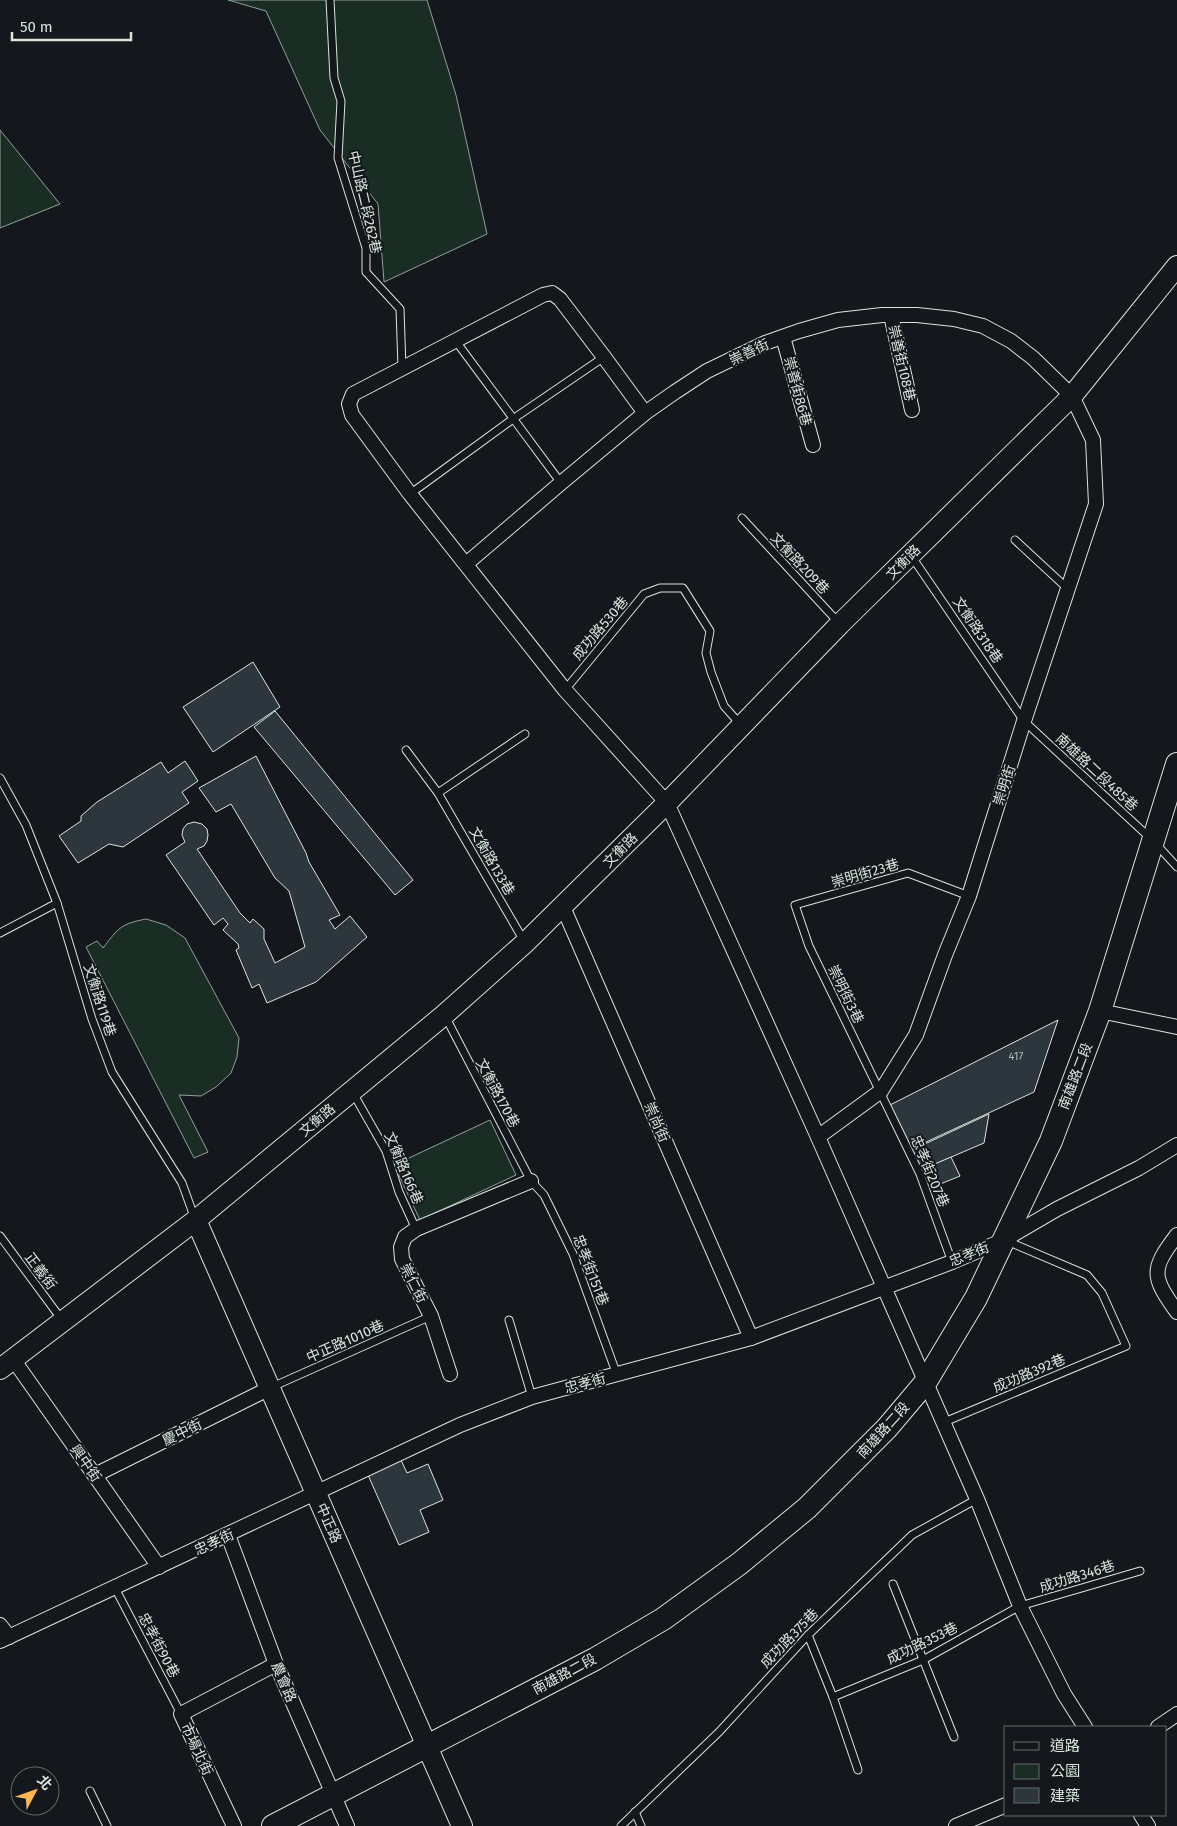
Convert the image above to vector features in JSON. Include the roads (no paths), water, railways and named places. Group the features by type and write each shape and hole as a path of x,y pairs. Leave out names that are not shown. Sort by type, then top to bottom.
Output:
{"main road":[{"name":"南雄路二段","path":"273,1826 594,1658 663,1619 739,1564 807,1508 887,1428 925,1383 976,1298 1051,1142 1100,1011 1177,764"}],"street":[{"name":"文衡路","path":"7,1364 196,1220 444,1015 526,942 667,803 840,624 1072,396 1177,266"},
{"path":"645,413 560,299 552,293 543,295 354,394 349,404 352,415 410,494 565,690 667,803 884,1287 942,1423 977,1499 1020,1606 1064,1694 1084,1726"},
{"name":"崇善街","path":"466,564 645,413 707,372 765,343 838,320 891,315 917,315 954,319 983,326 1011,341 1033,358 1072,396"},
{"name":"崇善街108巷","path":"891,315 912,410"},
{"name":"崇善街86巷","path":"783,337 813,445"},
{"name":"崇明街","path":"818,1137 881,1091 916,1035 969,896 1024,721 1096,504 1093,440 1072,396"},
{"name":"崇尚街","path":"563,907 751,1338"},
{"path":"1100,1011 1177,1027"},
{"name":"忠孝街","path":"5,1639 460,1425 532,1398 751,1338 952,1262 1004,1240 1057,1209 1139,1168 1177,1145"},
{"name":"崇仁街","path":"450,1374 431,1316 402,1259 401,1247 405,1237 416,1229 530,1181"},
{"name":"中正路","path":"196,1220 462,1826"},
{"path":"1177,1235 1165,1250 1158,1263 1156,1275 1160,1288 1177,1312"},
{"name":"興中街","path":"7,1364 95,1475 159,1567"},
{"name":"慶中街","path":"95,1475 270,1388"},
{"name":"農會路","path":"228,1535 276,1664 347,1826"},
{"path":"0,1625 5,1639"},
{"name":"市場北街","path":"234,1826 181,1714 276,1664"},
{"path":"1159,1726 1177,1714"},
{"path":"956,1826 1004,1806"}],"lane":[{"name":"中山路二段262巷","path":"330,0 334,78 341,101 338,158 366,248 366,272 400,309 402,368"},
{"path":"455,340 561,483"},
{"path":"410,494 513,419 604,357"},
{"name":"文衡路209巷","path":"742,518 840,624"},
{"path":"1015,540 1068,589"},
{"name":"文衡路318巷","path":"911,554 1024,721"},
{"name":"成功路530巷","path":"565,690 644,594 660,588 683,588 710,631 706,653 724,706 741,726"},
{"name":"南雄路二段485巷","path":"1024,721 1153,841 1177,867"},
{"path":"438,793 525,734"},
{"name":"文衡路133巷","path":"406,750 438,793 526,942"},
{"name":"文衡路119巷","path":"0,778 26,825 57,903 92,1018 112,1072 182,1183 196,1220"},
{"name":"崇明街23巷","path":"795,905 908,873 969,896"},
{"path":"0,932 57,903"},
{"name":"崇明街3巷","path":"795,905 809,946 881,1091"},
{"name":"文衡路170巷","path":"444,1015 530,1181"},
{"name":"文衡路166巷","path":"352,1091 386,1151 399,1192 416,1229"},
{"name":"忠孝街207巷","path":"881,1091 920,1174 952,1262"},
{"name":"忠孝街151巷","path":"530,1181 544,1195 573,1254 617,1375"},
{"name":"正義街","path":"0,1236 63,1321"},
{"name":"成功路392巷","path":"942,1423 1126,1346 1102,1293 1088,1275 1004,1240"},
{"name":"中正路1010巷","path":"270,1388 431,1316"},
{"path":"509,1320 532,1398"},
{"name":"成功路375巷","path":"622,1826 719,1732 808,1635 912,1535 977,1499"},
{"name":"成功路346巷","path":"1020,1606 1140,1570"},
{"path":"893,1584 954,1737"},
{"name":"忠孝街90巷","path":"116,1588 181,1714"},
{"name":"成功路353巷","path":"833,1697 923,1660 1020,1606"},
{"path":"808,1635 833,1697 858,1770"},
{"path":"90,1791 107,1826"},
{"path":"635,1812 641,1826"}]}
